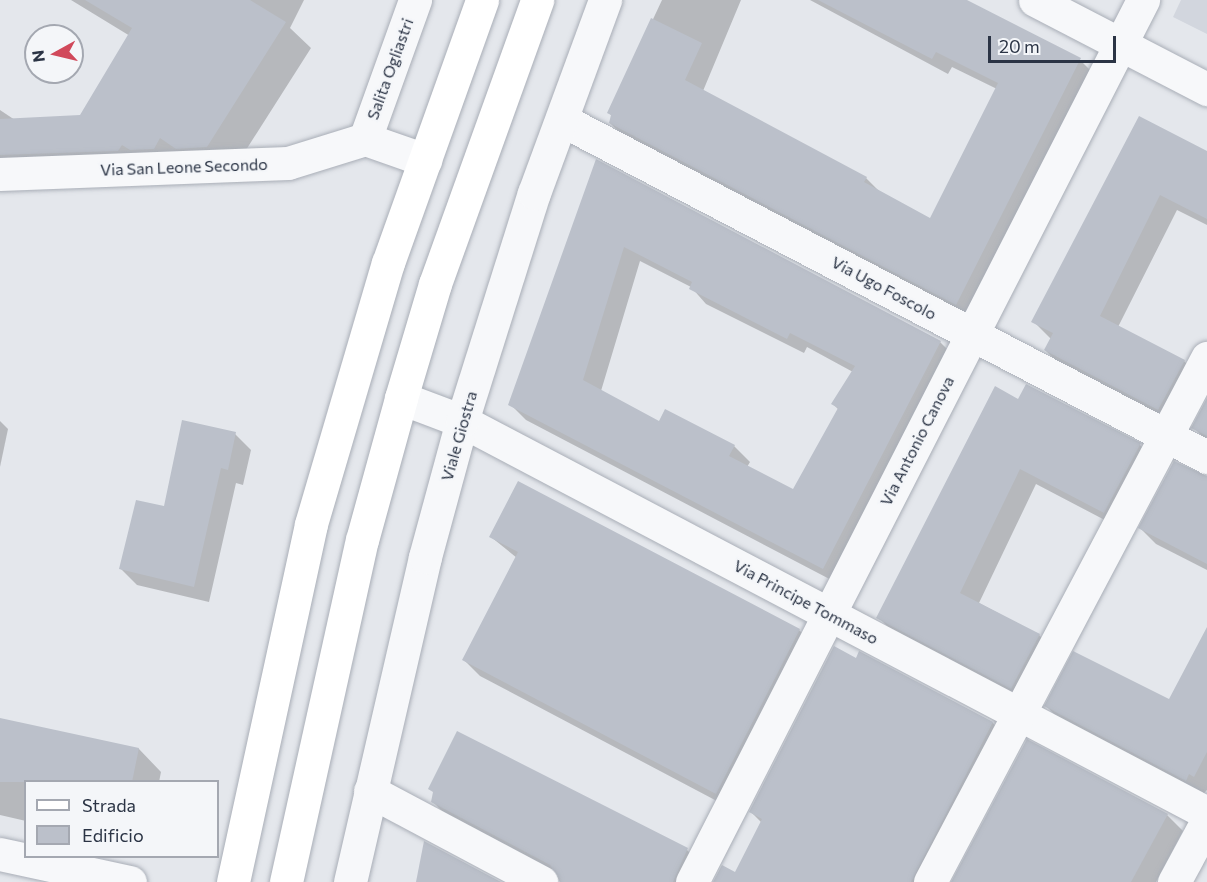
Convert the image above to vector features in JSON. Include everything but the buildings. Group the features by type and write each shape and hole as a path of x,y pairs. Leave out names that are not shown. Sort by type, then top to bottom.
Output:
{"main road":[{"path":"233,882 311,524 388,263 482,0"},
{"path":"286,882 362,540 401,398 435,284 537,0"}],"street":[{"name":"Salita Ogliastri","path":"365,139 415,0"},
{"name":"Viale Giostra","path":"350,882 370,791 462,421 534,193 604,0"},
{"path":"1035,0 1207,89"},
{"name":"Via Antonio Canova","path":"692,882 1143,0"},
{"name":"Via Ugo Foscolo","path":"562,120 1207,457"},
{"path":"365,139 425,159"},
{"name":"Via San Leone Secondo","path":"0,174 288,163 365,139"},
{"path":"930,882 1207,358"},
{"name":"Via Principe Tommaso","path":"401,398 462,421 1207,813"},
{"path":"370,791 541,882"},
{"path":"1174,882 1207,821"},
{"path":"0,854 130,882"}],"shaded area":[{"path":"1181,0 1207,0 1207,34 1173,17"}]}
